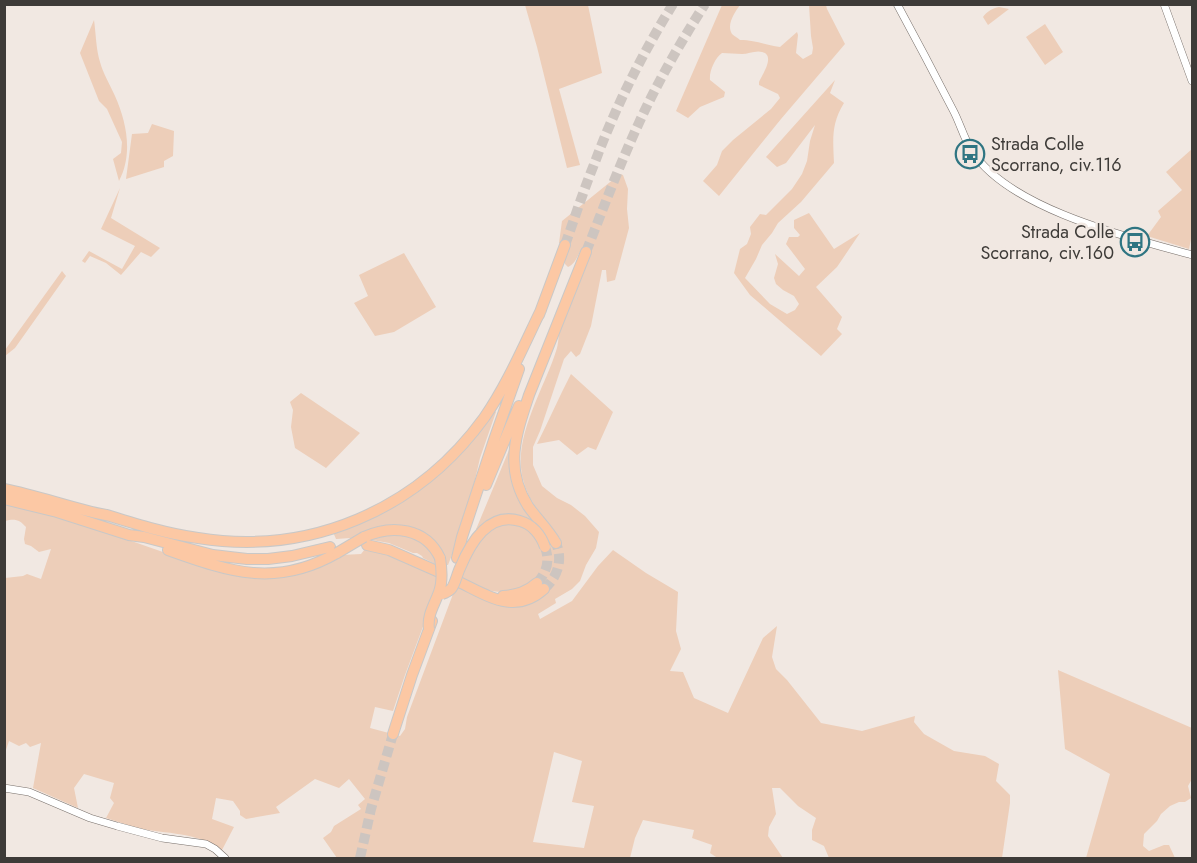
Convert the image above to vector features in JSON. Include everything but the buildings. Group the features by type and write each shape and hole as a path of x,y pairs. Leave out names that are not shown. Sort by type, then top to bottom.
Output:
{"highway":[{"path":"457,558 494,440 565,245"},
{"path":"442,594 451,589 466,554 476,538 485,528 495,522 511,519 526,523 550,545 522,496 516,478 515,442 529,394 586,252"},
{"path":"4,489 184,536 212,540 275,541 311,535 340,526 395,501 447,462 471,435 504,386 541,310"},
{"path":"393,734 442,594 507,434 551,337"},
{"path":"4,499 129,534 213,555 236,558 277,558 333,550 366,541 388,530 403,530 418,534 436,550 442,572 441,585 428,620 429,629"},
{"path":"92,512 171,540 236,558"},
{"path":"129,534 144,542 200,562 251,573 273,574 316,564 333,550"},
{"path":"366,541 439,572"},
{"path":"457,581 487,597 516,602 533,598 541,586"}],"street":[{"path":"897,4 973,152 992,172 1016,191 1083,223 1192,255"},
{"path":"1164,4 1192,81"},
{"path":"4,788 29,792 90,818 117,826 162,838 206,844 225,858"}],"shaded area":[{"path":"525,5 588,5 602,73 559,89 580,165 567,168"},
{"path":"722,5 740,5 732,19 730,30 740,40 780,47 797,32 796,53 803,59 812,54 813,48 809,5 826,5 845,44 719,196 703,181 717,165 722,151 771,109 780,98 778,94 759,85 768,61 766,54 760,52 722,53 713,65 710,80 725,92 724,97 700,107 688,118 676,111"},
{"path":"999,7 1009,9 988,25 983,17 990,10"},
{"path":"94,20 100,62 123,117 127,138 126,160 119,181 113,159 121,153 122,142 107,109 99,101 80,53"},
{"path":"1045,24 1063,52 1045,65 1026,37"},
{"path":"835,80 830,93 844,103 835,125 834,163 801,202 778,223 762,245 745,278 770,304 787,314 795,310 799,304 794,296 776,284 774,278 778,264 775,254 799,276 805,269 786,244 789,237 800,235 794,228 794,220 809,213 834,249 860,233 837,267 816,287 842,317 837,329 842,334 821,356 750,295 734,273 740,249 747,244 751,234 750,227 760,214 766,215 792,189 802,174 815,125 786,163 777,167 766,157"},
{"path":"152,124 174,131 173,156 164,161 164,167 126,179 132,134 148,133"},
{"path":"1192,149 1192,234 1189,249 1147,236 1161,217 1158,211 1182,190 1166,172"},
{"path":"620,174 623,175 628,189 629,228 615,280 607,282 606,270 602,270 591,326 580,354 576,357 571,351 564,359 533,447 533,465 542,486 585,516 599,532 596,548 580,581 572,589 555,599 556,603 538,614 540,619 572,601 613,550 678,592 676,631 681,649 670,671 683,672 694,698 728,713 763,638 777,626 772,657 776,669 821,723 862,731 915,716 914,722 924,734 954,751 985,756 999,764 996,781 1010,795 1002,858 829,858 824,846 812,840 816,818 798,806 780,788 772,788 776,814 769,827 768,836 783,858 716,858 710,853 712,845 692,838 694,830 643,820 630,858 337,858 323,838 331,832 334,826 361,809 358,805 365,799 349,779 339,788 315,779 276,807 280,813 246,819 240,815 233,801 216,798 212,819 234,827 222,850 203,840 181,834 137,828 106,818 114,803 110,798 114,783 84,774 74,788 78,808 33,788 41,743 30,747 26,743 19,746 9,741 6,750 5,748 5,578 27,574 41,579 51,549 39,552 25,544 26,527 17,520 5,521 5,504 100,530 200,565 257,577 341,555 361,554 365,549 387,554 439,577 437,589 393,711 375,707 370,728 400,736 405,729 407,717 456,586 485,599 527,588 495,592 479,587 459,576 473,545 489,531 505,524 520,525 528,529 541,548 561,540 527,492 521,466 522,449 531,414 557,348 562,321 589,253 581,250 572,264 568,267 565,264 565,245 559,243 562,221","holes":["554,752 582,761 572,802 594,806 584,848 533,842"]},
{"path":"120,188 111,218 160,248 151,257 141,252 121,275 106,263 90,256 85,263 82,261 89,251 122,269 135,246 101,229"},
{"path":"404,253 436,307 394,332 375,336 354,303 368,296 359,275"},
{"path":"62,271 66,276 15,348 5,356 5,350"},
{"path":"571,374 613,412 596,450 588,447 577,455 559,440 537,444"},
{"path":"301,393 360,433 326,468 295,448 291,427 293,410 290,402"},
{"path":"494,410 496,412 480,458 466,519 448,565 445,565 423,533 336,539 333,532 386,510"},
{"path":"509,450 540,528 524,518 476,529 477,527"},
{"path":"393,534 418,539 432,552 437,565 417,553 389,543 372,540"},
{"path":"1058,670 1192,728 1192,779 1188,786 1191,798 1170,806 1144,834 1143,846 1149,851 1169,845 1175,858 1086,858 1110,774 1065,749"}],"tunnel":[{"path":"565,245 587,182 620,101 673,4"},
{"path":"586,252 645,109 669,63 705,4"},
{"path":"544,589 553,579 558,568 559,556 556,543"},
{"path":"537,583 547,566 545,547"},
{"path":"360,858 371,809 393,734"}],"place":[{"name":"Strada Colle Scorrano, civ.116","path":"970,154"},
{"name":"Strada Colle Scorrano, civ.160","path":"1135,242"}]}
